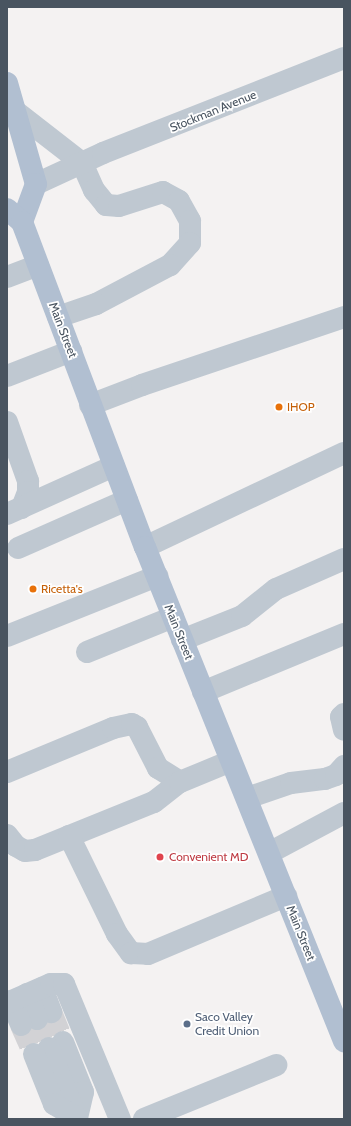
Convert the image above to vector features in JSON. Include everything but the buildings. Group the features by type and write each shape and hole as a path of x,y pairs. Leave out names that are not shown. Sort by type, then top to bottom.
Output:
{"main road":[{"path":"7,83 36,184"},
{"name":"Main Street","path":"36,184 14,215 38,265 156,576 344,1040"}],"street":[{"name":"Stockman Avenue","path":"36,184 82,163 344,58"},
{"path":"15,111 82,163 94,190 106,205 119,206 163,192 174,197 188,215 191,236 187,249 170,265 96,304 58,317"},
{"path":"7,278 38,265"},
{"path":"90,405 344,317"},
{"path":"10,377 71,351"},
{"path":"7,422 28,481 28,492 14,511"},
{"path":"145,547 344,453"},
{"path":"14,511 114,466"},
{"path":"18,548 127,500"},
{"path":"182,640 242,616 276,589 344,558"},
{"path":"7,636 156,576"},
{"path":"87,652 173,617"},
{"path":"204,692 344,634"},
{"path":"344,714 341,717 344,730"},
{"path":"7,772 113,728 132,724 137,727 158,768 180,782"},
{"path":"7,835 16,846 25,851 69,836 154,802 180,782 231,761"},
{"path":"247,798 291,783 325,779 336,775 344,766"},
{"path":"269,853 344,813"},
{"path":"69,836 119,939 131,953 148,954 286,896"},
{"path":"22,996 59,983 68,988 120,1119"},
{"path":"22,996 36,1019 22,996"},
{"path":"48,1048 83,1092 77,1119 54,1104 48,1048"},
{"path":"144,1119 276,1066"}],"tunnel":[{"path":"51,1012 63,1042"},
{"path":"37,1019 49,1048"},
{"path":"21,1025 34,1054"}],"place":[{"name":"IHOP","path":"279,407"},
{"name":"Ricetta's","path":"33,589"},
{"name":"Convenient MD","path":"160,857"},
{"name":"Saco Valley Credit Union","path":"187,1024"}]}
